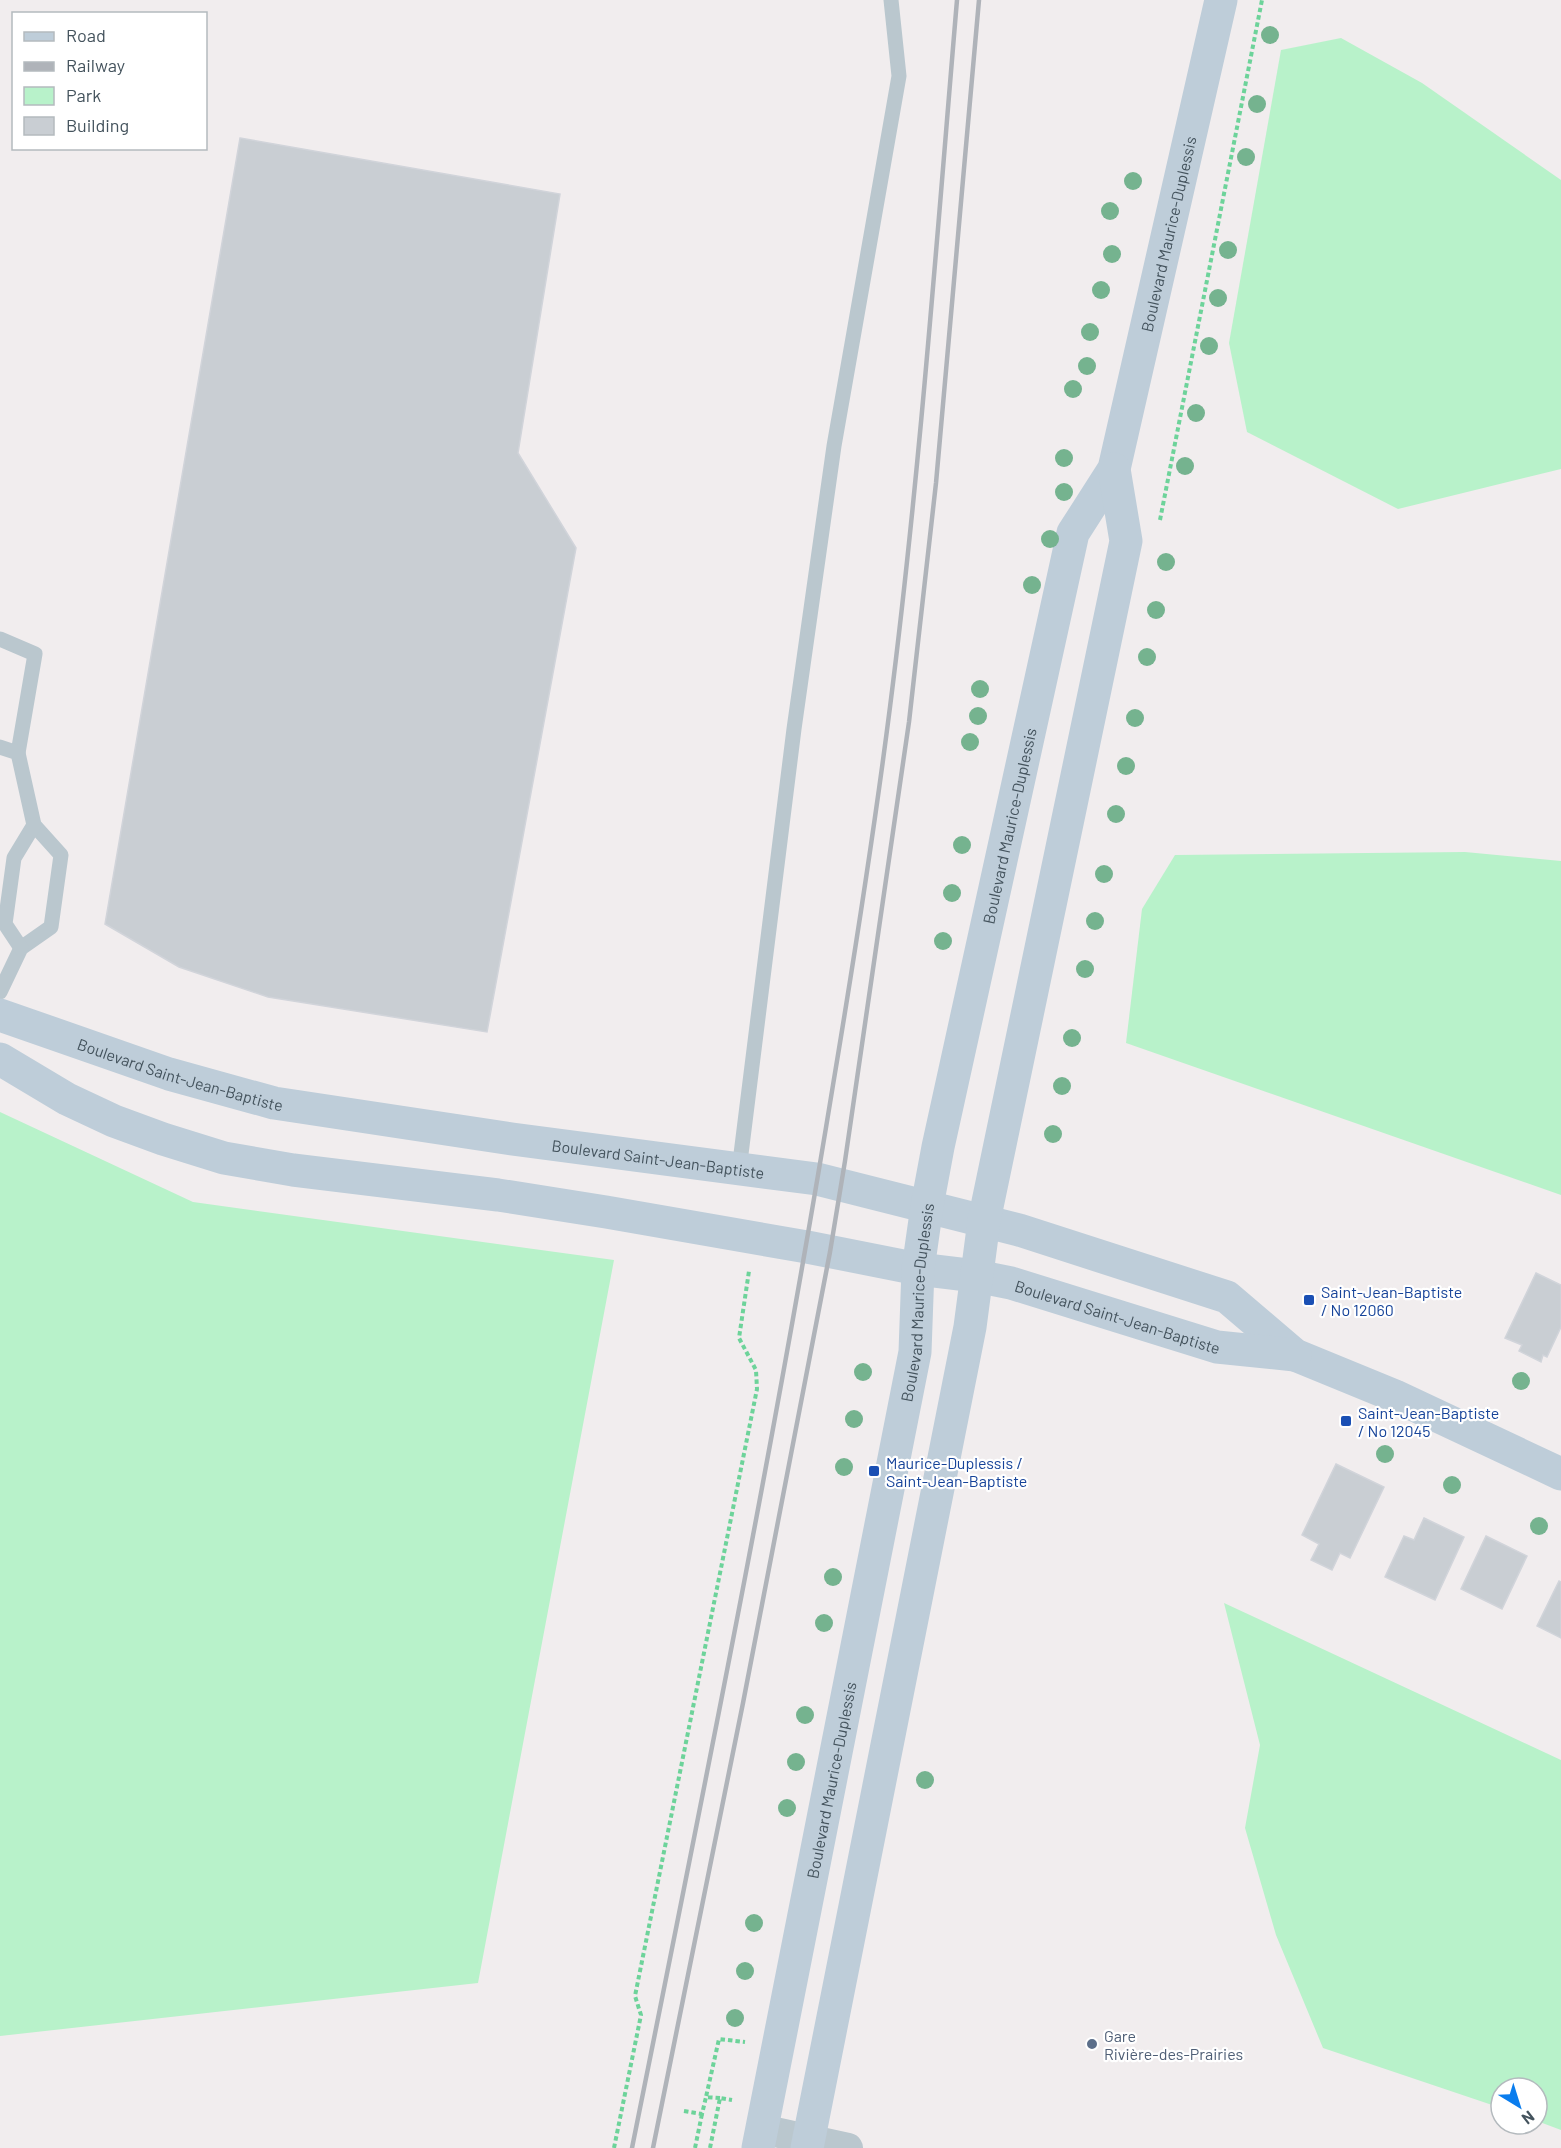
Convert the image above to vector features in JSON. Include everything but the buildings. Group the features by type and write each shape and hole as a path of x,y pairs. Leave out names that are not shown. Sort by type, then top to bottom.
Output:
{"street":[{"name":"Boulevard Maurice-Duplessis","path":"760,2138 915,1352 918,1269 927,1206 1072,533 1114,469 1221,0"},
{"name":"Boulevard Maurice-Duplessis","path":"808,2143 970,1327 984,1221 1126,541 1114,469"},
{"name":"Boulevard Saint-Jean-Baptiste","path":"0,1015 169,1074 274,1103 488,1136 818,1179 927,1206 1035,1235 1227,1297 1295,1355"},
{"name":"Boulevard Saint-Jean-Baptiste","path":"0,1059 67,1100 114,1121 224,1158 293,1170 498,1195 807,1247 918,1269 976,1276 1011,1283 1217,1347 1295,1355 1395,1396 1561,1474"},
{"path":"760,2138 848,2148"}],"lane":[{"path":"739,1170 794,729 832,457 899,76 891,0"},
{"path":"0,639 35,654 18,753 34,825 61,855 51,927 21,948 0,992"},
{"path":"0,747 18,753"},
{"path":"21,948 5,924 14,858 34,825"}],"path":[{"path":"614,2148 641,2014 635,1996 757,1389 756,1370 739,1338 750,1268"},
{"path":"695,2148 719,2039 754,2043"},
{"path":"706,2097 720,2098"},
{"path":"684,2111 702,2114"}],"green space":[{"path":"1341,38 1422,83 1561,180 1561,469 1398,509 1247,432 1229,343 1281,50"},
{"path":"1465,852 1561,861 1561,1195 1126,1043 1142,909 1175,855"},
{"path":"0,1112 193,1202 614,1260 478,1983 0,2036"},
{"path":"1224,1603 1561,1760 1561,2130 1549,2126 1549,2076 1489,2076 1489,2104 1323,2048 1276,1935 1245,1828 1260,1745"}],"railway":[{"path":"632,2148 763,1484 811,1218 863,896 901,619 927,354 957,0"},
{"path":"653,2148 743,1703 830,1252 845,1161 909,722 936,483 979,0"}],"place":[{"name":"Saint-Jean-Baptiste / No 12060","path":"1309,1300"},
{"name":"Saint-Jean-Baptiste / No 12045","path":"1346,1421"},
{"name":"Maurice-Duplessis / Saint-Jean-Baptiste","path":"874,1471"},
{"name":"Gare Rivière-des-Prairies","path":"1092,2044"}]}
